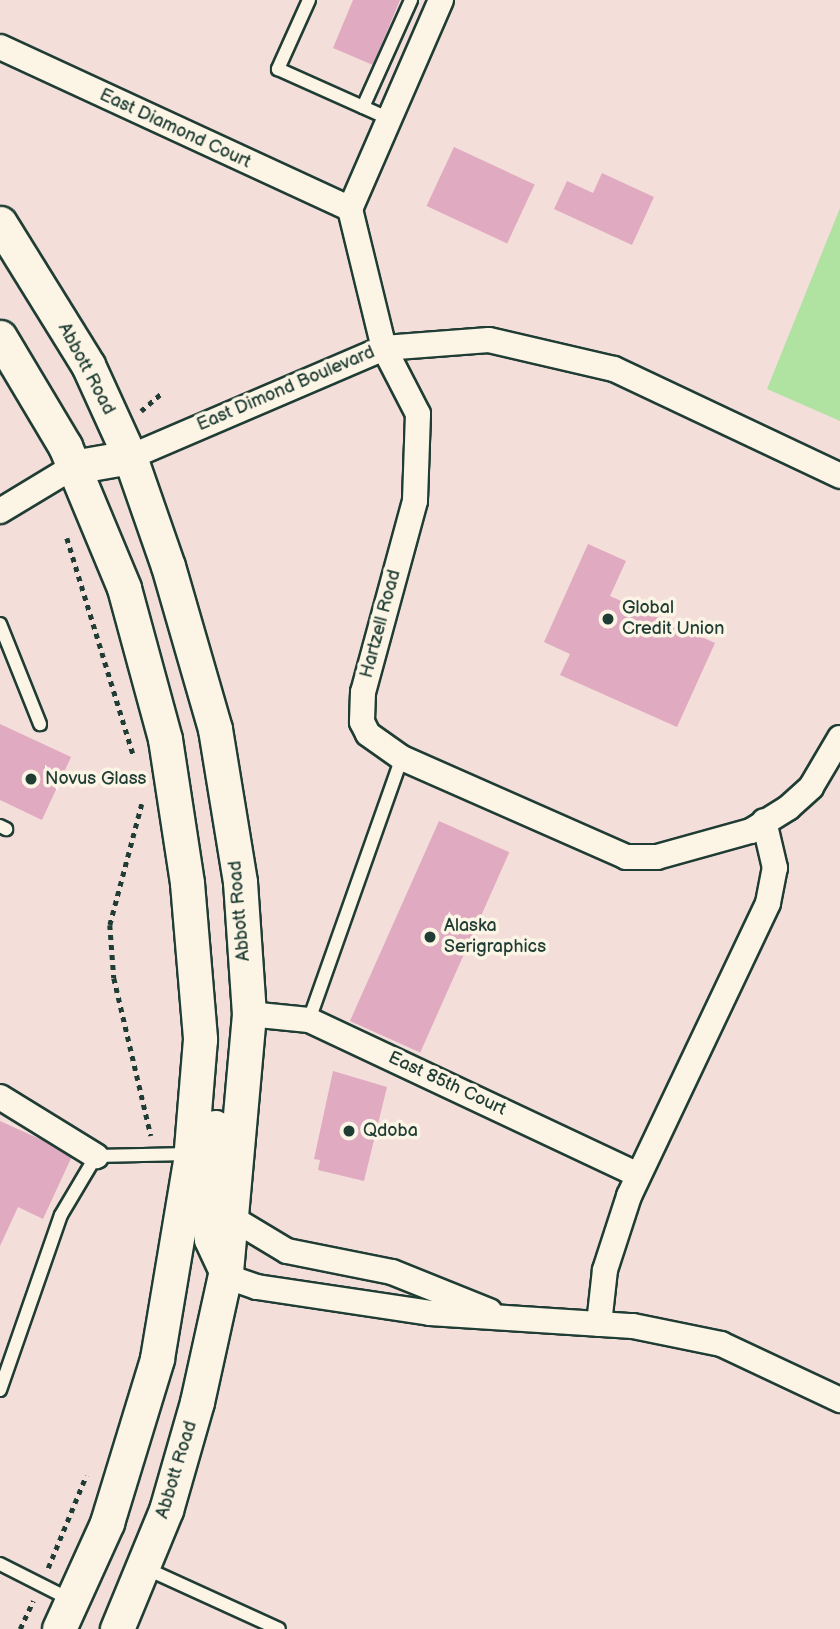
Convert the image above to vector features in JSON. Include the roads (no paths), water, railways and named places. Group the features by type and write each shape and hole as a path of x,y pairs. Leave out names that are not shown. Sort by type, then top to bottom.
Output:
{"main road":[{"name":"Abbott Road","path":"0,223 88,365 130,457 168,566 215,729 240,882 249,1014 225,1273 197,1402 145,1568 117,1629"},
{"path":"0,337 73,467 124,588 165,739 187,883 200,1039 191,1154 157,1359 107,1523 65,1615"},
{"path":"73,467 130,457"},
{"path":"200,1039 215,1080 207,1212 211,1239 225,1273"}],"street":[{"path":"350,209 442,0"},
{"name":"East Diamond Court","path":"0,47 350,209"},
{"name":"Hartzell Road","path":"350,209 384,348 418,414 415,501 363,692 362,722 368,734 402,758 626,857 657,857 751,831 788,808 811,787 840,738"},
{"name":"East Dimond Boulevard","path":"130,457 384,348 489,340 614,369 840,476"},
{"path":"0,511 73,467"},
{"path":"599,1324 605,1270 638,1175 768,903 775,868 765,821"},
{"name":"East 85th Court","path":"249,1014 309,1020 638,1175"},
{"path":"0,1097 96,1156"},
{"path":"232,1218 287,1251 392,1272 506,1318"},
{"path":"225,1273 257,1287 430,1313 599,1324 721,1344 840,1400"}],"lane":[{"path":"309,0 278,69 390,119"},
{"path":"363,107 411,0"},
{"path":"0,624 40,724"},
{"path":"309,1020 402,758"},
{"path":"0,1390 61,1215 96,1156 191,1154"},
{"path":"0,1564 40,1586 65,1615"},
{"path":"145,1568 279,1629"}],"place":[{"name":"Global Credit Union","path":"608,619"},
{"name":"Novus Glass","path":"31,779"},
{"name":"Alaska Serigraphics","path":"430,937"},
{"name":"Qdoba","path":"349,1131"}]}
